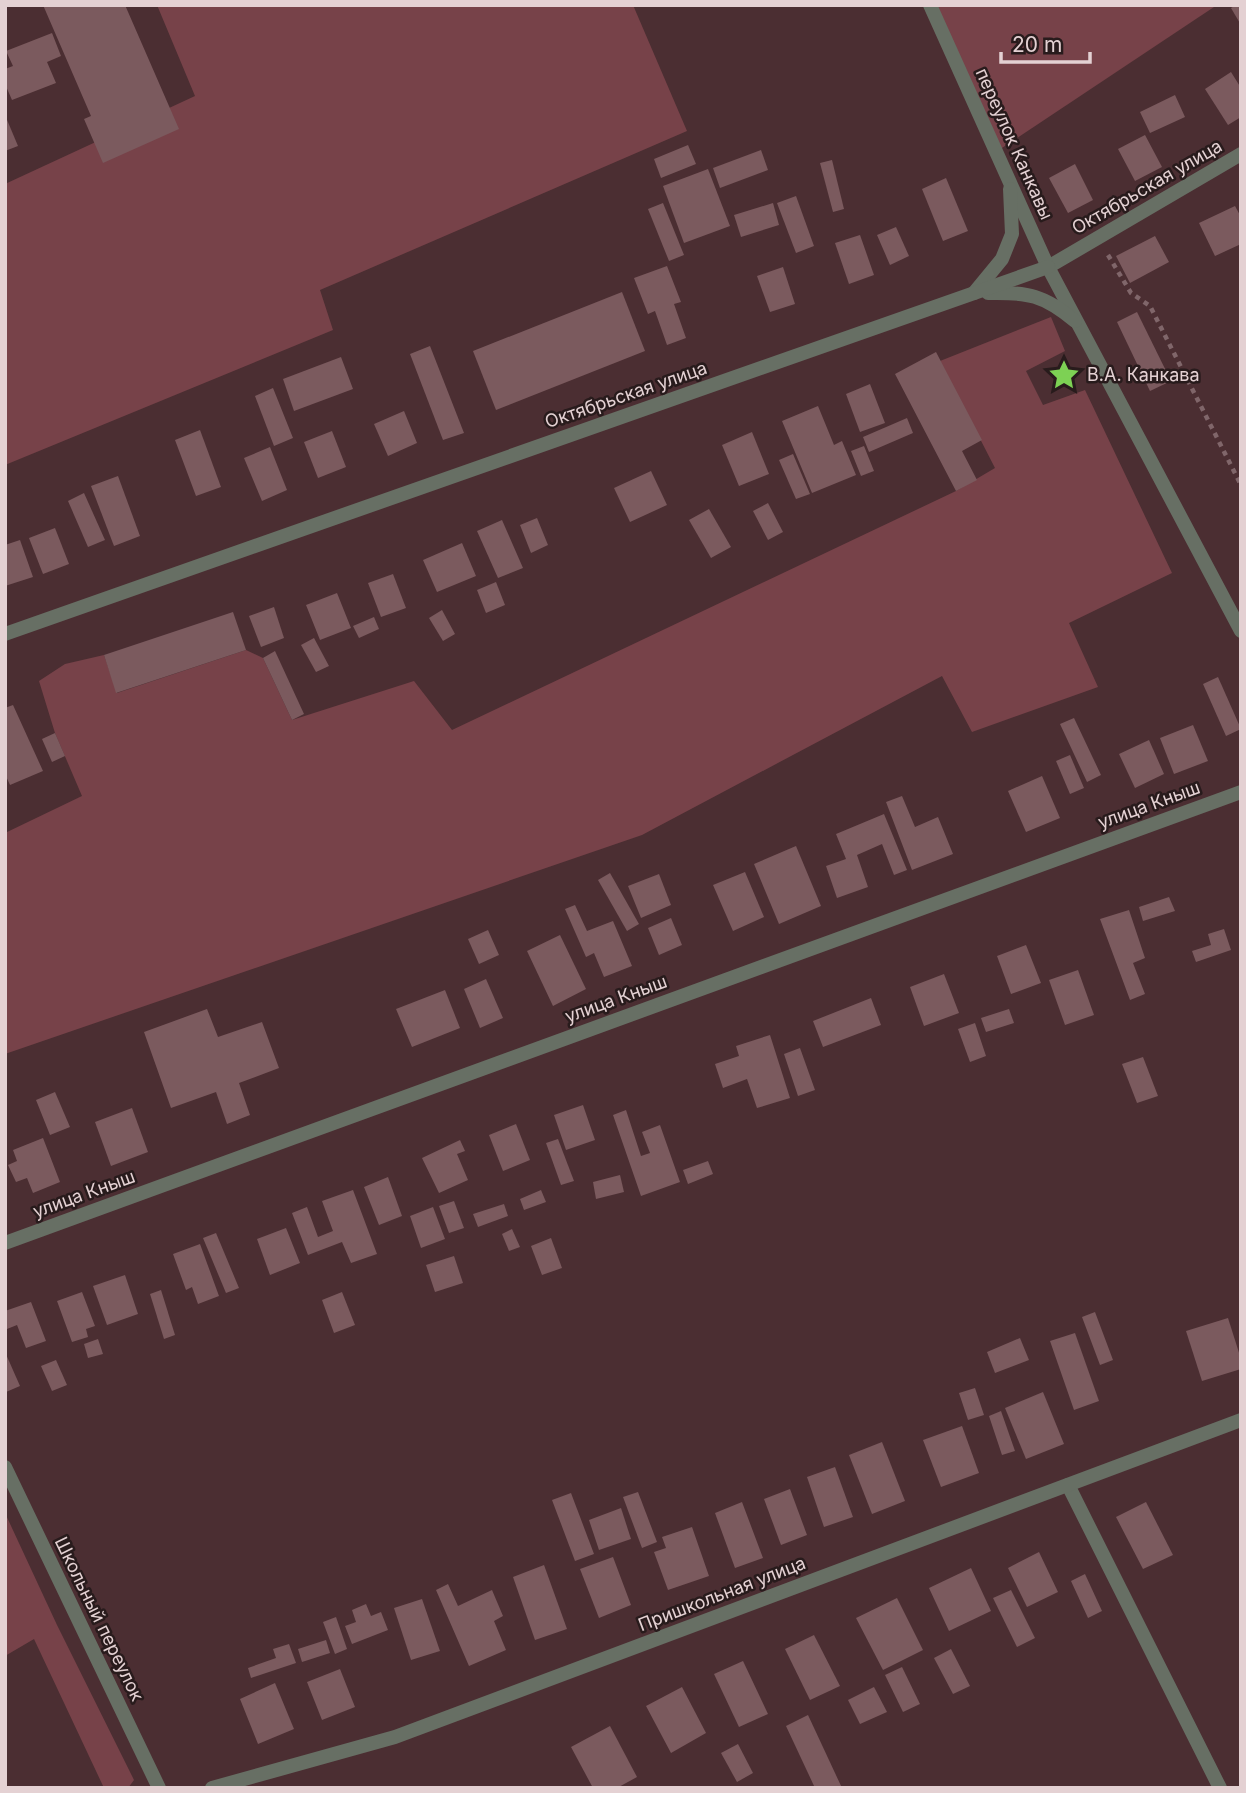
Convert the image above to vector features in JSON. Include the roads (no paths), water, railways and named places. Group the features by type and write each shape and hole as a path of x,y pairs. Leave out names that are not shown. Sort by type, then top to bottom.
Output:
{"street":[{"name":"переулок Канкавы","path":"930,5 1048,267 1241,631"},
{"name":"Октябрьская улица","path":"5,634 1048,267 1241,154"},
{"path":"974,293 1002,259 1012,234 1009,181"},
{"path":"974,293 1009,292 1045,299 1081,327"},
{"name":"улица Кныш","path":"5,1243 1241,792"},
{"name":"Пришкольная улица","path":"212,1788 395,1737 1241,1420"},
{"name":"Школьный переулок","path":"5,1467 159,1788"},
{"path":"1068,1485 1220,1788"}],"place":[{"name":"В.А. Канкава","path":"1064,375"}]}
